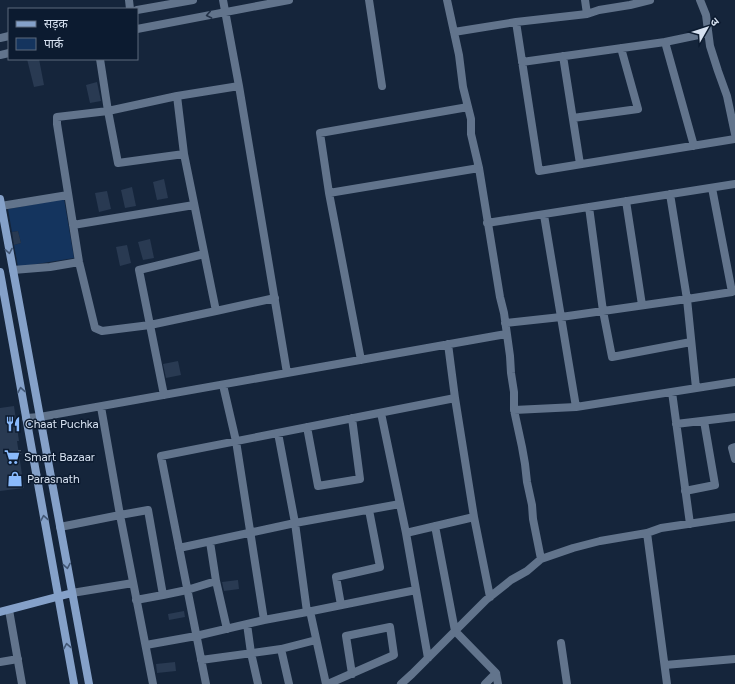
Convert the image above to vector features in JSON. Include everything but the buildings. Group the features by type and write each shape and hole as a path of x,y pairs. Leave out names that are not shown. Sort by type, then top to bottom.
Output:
{"street":[{"path":"138,10 193,0"},
{"path":"223,0 239,86 287,373"},
{"path":"138,29 289,0"},
{"path":"369,0 382,86"},
{"path":"448,0 471,119 471,134 479,168 505,322 514,392 514,410 522,447 541,559"},
{"path":"585,0 587,14"},
{"path":"454,32 516,22 587,14 599,10 650,0"},
{"path":"700,0 706,15 710,46 727,96 735,134"},
{"path":"516,22 539,171 735,139"},
{"path":"522,62 665,42 708,33"},
{"path":"665,42 694,146"},
{"path":"573,118 638,109 621,48"},
{"path":"563,56 580,164"},
{"path":"100,60 118,163 184,154"},
{"path":"239,86 177,96 108,111 57,117 56,124 79,262 95,328 102,331 150,325 274,298"},
{"path":"177,96 184,154 216,311"},
{"path":"361,360 329,193 320,133 468,107"},
{"path":"329,193 479,168"},
{"path":"488,224 735,184"},
{"path":"505,322 561,317 732,292 712,188"},
{"path":"670,194 687,299 696,388"},
{"path":"68,195 1,202 89,684"},
{"path":"626,201 642,306"},
{"path":"73,225 194,205"},
{"path":"589,207 603,311 612,357 691,342"},
{"path":"544,215 576,407"},
{"path":"164,395 139,270 204,254"},
{"path":"13,270 50,267 79,262"},
{"path":"0,272 74,684"},
{"path":"26,418 40,418 506,334"},
{"path":"448,344 474,516 490,597"},
{"path":"514,410 576,407 735,382"},
{"path":"223,385 236,441 264,620"},
{"path":"672,392 690,524"},
{"path":"206,684 161,456 455,398"},
{"path":"101,406 120,515 153,684"},
{"path":"381,413 406,533 428,658"},
{"path":"676,424 735,417"},
{"path":"307,427 318,486 360,479 352,418"},
{"path":"685,491 715,485 704,421"},
{"path":"278,433 295,523 308,612 327,684 352,674 394,655 390,627 346,636 352,674"},
{"path":"735,447 732,448 735,460"},
{"path":"40,497 54,494"},
{"path":"179,548 295,523 400,504"},
{"path":"60,527 148,510 163,595"},
{"path":"341,606 336,577 380,567 369,510"},
{"path":"406,533 474,516"},
{"path":"401,684 490,597 512,580 527,571 541,559 600,541 647,533 661,528 735,517"},
{"path":"435,526 455,631 496,673 498,684"},
{"path":"647,533 667,684"},
{"path":"210,542 216,581 227,629"},
{"path":"136,600 187,590 216,581"},
{"path":"0,612 72,593 133,583"},
{"path":"146,645 416,590"},
{"path":"9,610 22,684"},
{"path":"247,624 251,653 258,684"},
{"path":"201,660 281,649 316,640"},
{"path":"561,643 567,684"},
{"path":"281,649 289,684"},
{"path":"0,662 18,659"},
{"path":"665,665 735,659"},
{"path":"485,684 496,673"}],"green space":[{"path":"64,199 74,258 18,267 14,245 21,243 18,231 12,232 8,209"}],"place":[{"name":"Chaat Puchka","path":"13,424"},
{"name":"Smart Bazaar","path":"12,457"},
{"name":"Parasnath","path":"15,479"}]}
